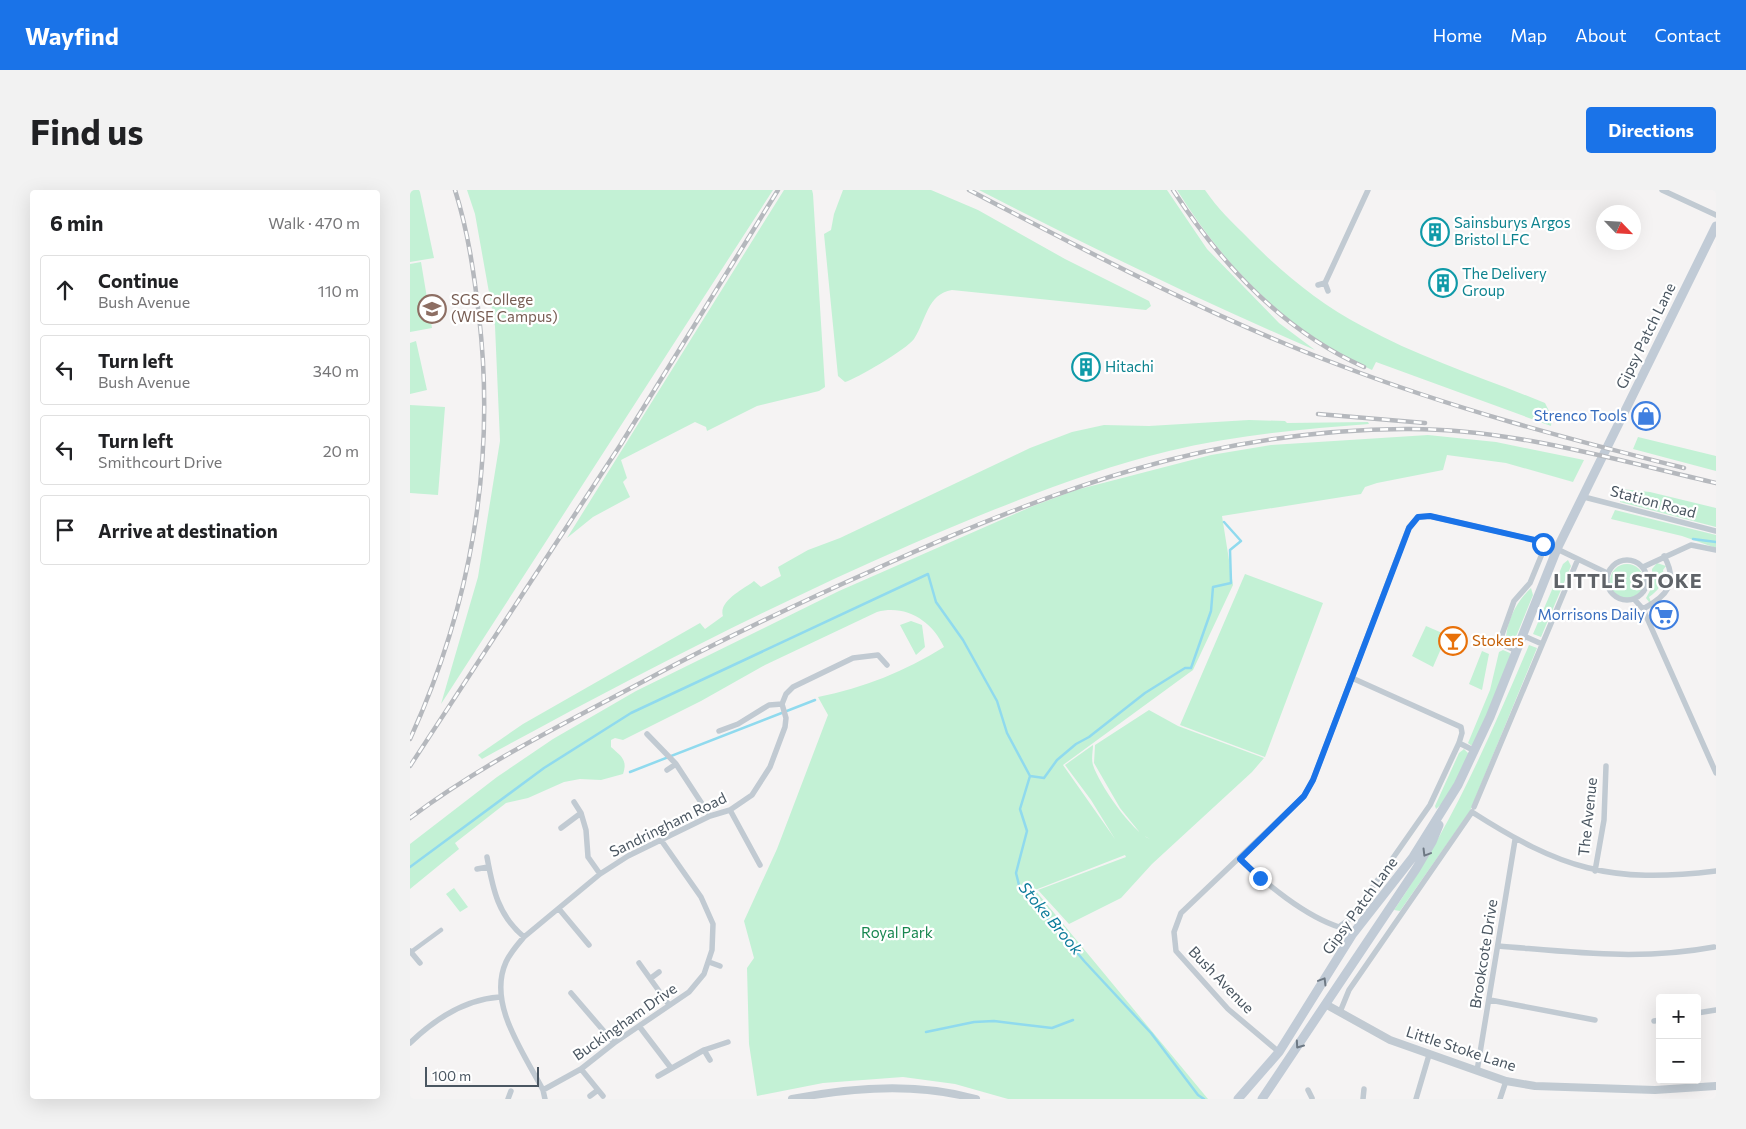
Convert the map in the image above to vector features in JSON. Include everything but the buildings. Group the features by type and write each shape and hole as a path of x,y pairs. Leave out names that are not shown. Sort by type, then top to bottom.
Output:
{"main road":[{"name":"Gipsy Patch Lane","path":"1238,1099 1279,1052 1300,1022 1352,935 1413,857 1445,808 1475,751 1557,549 1716,226"},
{"name":"Gipsy Patch Lane","path":"1262,1099 1327,1005 1416,869 1432,842 1445,808"},
{"name":"Gipsy Patch Lane","path":"1300,1022 1318,1002 1327,1005"},
{"path":"1279,1052 1288,1061"}],"street":[{"path":"1328,291 1325,283 1368,190"},
{"path":"1662,190 1716,215"},
{"path":"1318,285 1325,283"},
{"name":"Station Road","path":"1584,496 1716,531"},
{"name":"Bush Avenue","path":"1279,1052 1228,1009 1176,951 1174,932 1182,913 1304,796 1313,780 1409,528 1418,517 1430,516 1539,541 1543,544 1544,549 1530,583 1514,601 1499,643 1517,650"},
{"path":"1643,567 1691,545 1716,550"},
{"path":"1557,549 1607,573"},
{"path":"1643,609 1658,601 1669,587 1671,572 1664,556"},
{"path":"1340,1012 1349,990 1473,810 1578,558"},
{"path":"1627,559 1633,560 1643,567 1647,585 1644,591 1634,599 1621,600 1615,597 1607,586 1607,573 1615,563 1627,559"},
{"path":"1634,599 1643,609 1716,773"},
{"path":"1522,635 1542,644"},
{"path":"878,655 880,648"},
{"path":"878,655 887,665"},
{"path":"719,730 738,724 769,705 782,704 786,694 802,682 854,658 878,655"},
{"path":"1240,859 1268,884 1325,923 1339,927 1350,918 1430,805 1459,743 1462,733 1461,727 1352,678"},
{"name":"Sandringham Road","path":"500,997 506,961 524,937 600,874 628,856 660,840 710,816 730,810 756,791 770,769 785,727 786,718 782,704"},
{"path":"647,734 676,764 710,816"},
{"path":"1459,743 1475,751"},
{"path":"667,770 676,764"},
{"name":"The Avenue","path":"1594,871 1604,820 1606,766"},
{"path":"1470,796 1477,798"},
{"path":"574,802 581,812 586,830 588,857 600,874"},
{"path":"730,810 760,865"},
{"path":"1473,810 1515,840 1553,858 1594,871 1642,877 1716,871"},
{"path":"560,828 581,812"},
{"name":"Buckingham Drive","path":"543,1090 581,1070 614,1043 698,983 709,962 714,938 713,924 708,910 660,840"},
{"name":"Brookcote Drive","path":"1477,1072 1515,840"},
{"path":"486,858 503,915 524,937"},
{"path":"477,869 488,866"},
{"path":"559,909 589,945"},
{"path":"420,963 410,951 441,930"},
{"path":"1498,946 1622,956 1686,952 1714,947"},
{"path":"709,962 720,966"},
{"path":"639,963 669,1005"},
{"path":"651,978 660,972"},
{"path":"571,993 614,1043"},
{"path":"411,1041 457,1008 482,998 500,997 516,1037 543,1090 545,1099"},
{"path":"1490,1000 1595,1020"},
{"name":"Little Stoke Lane","path":"1327,1005 1390,1040 1506,1081 1535,1086 1655,1090 1716,1086"},
{"path":"1701,1012 1716,1010"},
{"path":"639,1026 671,1068"},
{"path":"658,1076 704,1050 728,1042"},
{"path":"704,1050 710,1060"},
{"path":"1416,1099 1429,1055"},
{"path":"581,1070 603,1096"},
{"path":"1500,1099 1506,1081"},
{"path":"792,1099 856,1089 902,1088 953,1092 976,1099"},
{"path":"590,1096 598,1090"},
{"path":"1308,1090 1313,1099"},
{"path":"1363,1099 1364,1090"},
{"path":"508,1099 511,1091"}],"green space":[{"path":"410,190 419,190 420,192 434,258 410,262"},
{"path":"467,190 773,190 441,704 478,577 500,441 495,326 475,214"},
{"path":"784,190 812,190 813,194 825,387 819,391 757,406 707,431 706,427 695,422 621,460 627,478 623,482 630,497 593,517 567,538"},
{"path":"843,190 931,190 978,210 1065,259 1149,301 1151,306 1146,310 952,290 937,297 932,303 918,332 909,344 881,363 845,382 838,376 824,234 831,230 834,214"},
{"path":"979,190 1167,190 1207,249 1279,323 1315,350 1146,273"},
{"path":"1177,190 1205,190 1225,215 1261,251 1331,308 1406,348 1545,403 1552,417 1551,426 1376,362 1372,370 1341,355 1286,317 1261,295 1216,245"},
{"path":"421,262 432,328 410,332 410,264"},
{"path":"416,341 427,390 410,394 410,343"},
{"path":"410,405 445,407 438,495 410,493"},
{"path":"1249,420 1285,421 1287,423 1368,422 1369,424 1269,433 1194,445 1103,470 1039,492 975,517 857,568 641,674 482,759 478,755 523,724 700,623 705,629 723,616 724,605 733,596 754,581 761,587 781,576 778,567 808,550 840,538 1030,448 1072,432 1104,425 1149,426"},
{"name":"Royal Park","path":"1428,435 1496,442 1584,460 1573,482 1506,463 1447,455 1443,470 1377,483 1365,487 1361,494 1222,516 1233,585 1193,670 1063,765 1115,839 1091,800 1065,765 1093,745 1092,763 1096,773 1109,795 1138,831 1120,808 1094,763 1095,745 1149,710 1178,726 1264,758 1252,772 1152,864 1121,898 1069,924 1038,890 1126,857 1125,855 1035,890 1208,1099 1008,1099 955,1084 903,1077 823,1083 757,1096 749,1044 747,968 754,958 744,921 777,849 828,715 818,697 852,689 884,678 944,647 933,629 925,622 898,610 877,612 765,665 701,701 623,740 615,738 611,740 611,747 621,756 624,762 623,774 601,780 580,779 564,782 528,798 506,803 455,843 459,849 410,889 410,844 497,777 553,739 636,691 839,591 1033,506 1076,490 1211,455 1271,445"},
{"path":"1638,437 1716,456 1716,471 1633,449"},
{"path":"1621,489 1650,492 1716,508 1716,527 1620,502"},
{"path":"1615,510 1716,535 1716,548 1682,536 1611,519"},
{"path":"1568,560 1571,566 1541,637 1533,634 1563,564"},
{"path":"1657,563 1666,566 1663,570 1663,578 1660,585 1656,592 1649,597 1651,602 1649,602 1646,598 1652,587 1652,569"},
{"path":"1627,564 1639,569 1644,581 1639,593 1627,598 1615,593 1610,581 1615,569"},
{"path":"1245,574 1323,603 1265,757 1180,725"},
{"path":"1531,588 1533,595 1513,644 1506,641 1510,619 1521,599"},
{"path":"911,621 922,625 925,647 916,655 900,625"},
{"path":"1426,626 1447,635 1433,667 1412,656"},
{"path":"1529,645 1537,648 1470,811 1400,911 1394,910 1434,847 1468,781"},
{"path":"1503,650 1510,653 1510,662 1485,722 1472,746 1468,743 1490,690 1499,652"},
{"path":"1482,651 1489,654 1482,690 1469,684"},
{"path":"1464,749 1471,756 1445,801 1436,809 1435,806 1459,753"},
{"path":"454,888 468,907 460,912 446,894"}],"waterway":[{"path":"1030,776 1044,778 1057,760 1076,744 1089,737 1145,693 1185,668 1191,668 1211,611 1213,587 1231,583 1230,550 1241,541 1224,522"},
{"path":"1693,539 1716,542"},
{"name":"Stoke Brook","path":"410,867 544,768 631,713 928,574 936,602 963,640 997,701 1007,733 1030,776 1020,809 1027,831 1016,873 1019,885 1085,962 1151,1033 1198,1095 1204,1099"},
{"path":"630,772 815,700"},
{"path":"926,1032 974,1022 994,1021 1052,1028 1073,1020"}],"railway":[{"path":"410,739 431,689 449,637 463,585 474,532 481,479 484,425 479,316 470,252 455,190"},
{"path":"410,766 621,444 778,190"},
{"path":"969,190 1151,283 1244,326 1339,365 1381,381 1510,422 1684,468"},
{"path":"1173,190 1212,244 1256,293 1307,335 1364,367"},
{"path":"1318,414 1425,423"},
{"path":"410,818 466,779 525,744 762,621 944,539 1072,489 1135,469 1200,453 1266,440 1334,432 1405,429 1444,430 1523,440 1562,447 1716,483"}],"place":[{"name":"Sainsburys Argos Bristol LFC","path":"1435,232"},
{"name":"The Delivery Group","path":"1443,283"},
{"name":"SGS College (WISE Campus)","path":"432,309"},
{"name":"Hitachi","path":"1086,367"},
{"name":"Strenco Tools","path":"1646,416"},
{"name":"Morrisons Daily","path":"1664,615"},
{"name":"Stokers","path":"1453,641"}],"district":[{"name":"LITTLE STOKE","path":"1628,581"}],"route":[{"path":"1260,878 1240,859 1304,796 1313,780 1409,528 1418,517 1430,516 1539,541 1543,544"}]}
